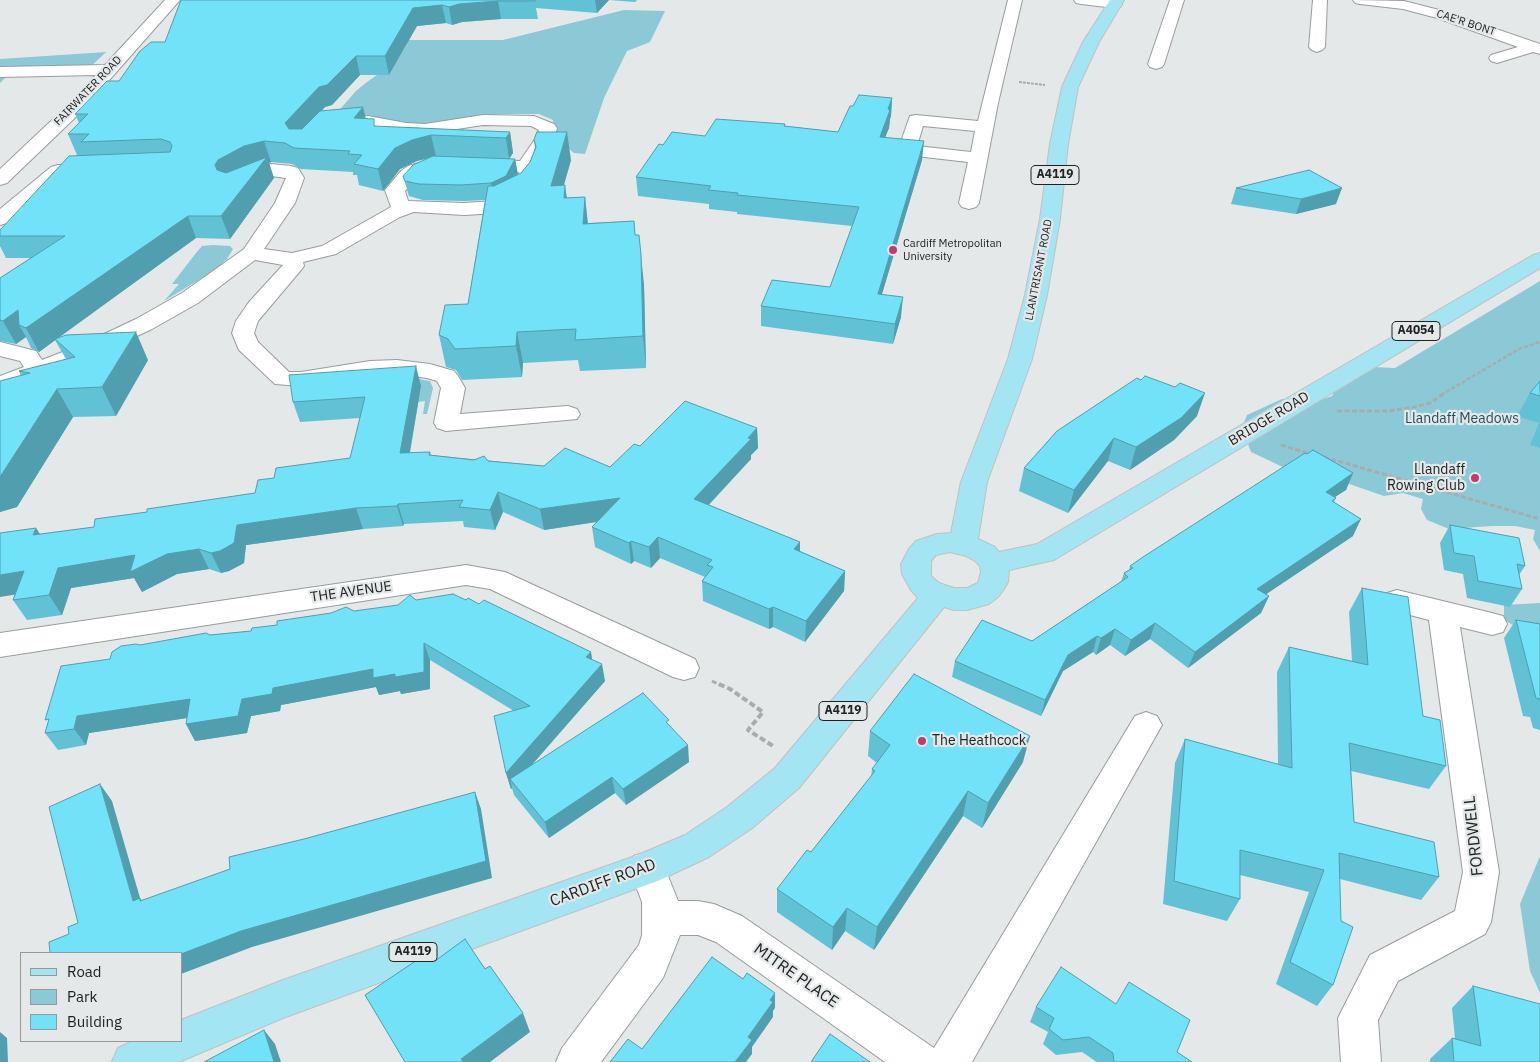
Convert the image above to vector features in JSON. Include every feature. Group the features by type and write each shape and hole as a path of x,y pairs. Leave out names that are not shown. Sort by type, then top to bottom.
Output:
{"main road":[{"name":"LLANTRISANT ROAD","path":"963,543 974,482 1020,359 1036,295 1050,219 1059,144 1070,87 1091,42 1116,2"},
{"name":"BRIDGE ROAD","path":"993,563 1044,553 1540,258"},
{"path":"950,542 963,543 986,554 993,563 995,572 994,582 988,590 979,596 967,599 954,599 937,594 921,583 916,574 915,564 926,548 950,542"},
{"name":"CARDIFF ROAD","path":"182,1041 283,999 647,868 697,846 739,818 787,778 937,594"},
{"name":"CARDIFF ROAD","path":"132,1062 179,1042"}],"street":[{"name":"FAIRWATER ROAD","path":"0,179 76,107 173,0"},
{"path":"969,203 1015,0"},
{"path":"1081,0 1116,2"},
{"path":"1156,64 1176,0"},
{"path":"1318,47 1320,0"},
{"name":"CAE'R BONT","path":"1360,0 1404,5 1442,14 1537,48"},
{"path":"1497,58 1537,48"},
{"path":"0,72 109,70"},
{"path":"250,253 292,259 336,247 401,209 412,206 464,209 498,207 517,197 523,190 529,175 527,167 533,153 544,142 548,128 534,121 483,120 426,128 406,128 368,121 319,126 335,109"},
{"path":"978,158 907,150 916,120 985,127"},
{"path":"401,209 395,190 408,175 429,165 527,167"},
{"path":"0,220 58,171 95,170"},
{"path":"0,384 91,349 144,324 190,298 250,253 285,203 295,178 291,172 271,170 259,173 233,187"},
{"path":"292,259 294,266 257,307 247,321 243,333 247,346 283,378 301,379 370,368 397,367 446,376 453,388 446,423 568,414"},
{"path":"0,349 28,356 37,370"},
{"name":"THE AVENUE","path":"0,645 466,575 495,579 684,668"},
{"path":"1397,601 1492,624"},
{"name":"FORDWELL","path":"1362,1062 1358,1018 1384,968 1472,922 1481,872 1443,612"},
{"path":"949,1062 1146,725"},
{"path":"576,1062 649,965 656,951 661,935 660,902 647,868"},
{"name":"MITRE PLACE","path":"661,918 698,918 714,922 729,929 920,1062"}],"path":[{"path":"1333,410 1388,410 1430,403 1466,379 1519,349 1540,342"},
{"path":"1276,444 1314,454"},
{"path":"1323,457 1540,520"},
{"path":"730,689 763,712 748,730 801,763"}],"green space":[{"path":"624,10 665,11 650,42 627,51 604,98 585,154 574,153 567,147 556,144 553,120 539,114 499,114 470,120 419,126 336,114 356,91 367,82 377,75 389,75 407,44 352,40 503,40"},
{"path":"106,52 83,74 9,74 0,83 0,59"},
{"path":"202,246 230,246 233,249 227,259 215,270 164,301 179,284 172,284"},
{"name":"Llandaff Meadows","path":"1540,281 1540,551 1533,539 1535,530 1515,526 1449,529 1427,520 1421,509 1423,499 1403,493 1384,496 1329,477 1287,469 1251,452 1242,428 1247,415 1282,399 1320,400 1332,396 1334,392 1323,382 1373,367 1395,368"},
{"path":"379,372 430,381 433,388 427,414 423,414 425,401 418,402 421,386 367,390"},
{"path":"1540,603 1540,640 1504,620 1504,605"},
{"path":"1540,856 1540,993 1530,971 1520,904"}],"building":[{"path":"181,0 535,0 413,8 385,56 356,56 327,85 319,87 285,123 289,129 302,129 320,111 363,107 354,118 374,119 374,126 510,132 506,138 431,135 412,140 395,148 378,169 354,164 362,155 348,154 350,151 294,148 285,143 264,141 244,146 218,160 215,165 217,170 226,173 267,157 221,216 188,216 26,328 19,325 18,310 3,321 0,320 0,278 65,236 0,236 0,230 69,156 170,152 172,146 170,142 161,139 81,142 89,134 68,134 88,114 75,114 107,81 119,81 140,51 151,42 165,42"},
{"path":"859,95 892,98 888,109 890,110 880,137 924,141 878,294 903,297 895,324 761,306 772,280 830,287 859,207 737,195 738,193 708,190 711,186 636,177 659,144 663,145 672,132 705,136 716,119 785,124 784,126 838,132 850,106 853,106"},
{"path":"537,132 567,132 551,186 565,185 564,198 585,197 583,224 634,221 635,235 639,235 641,255 643,336 575,340 576,329 517,332 516,346 455,349 448,339 439,335 445,305 468,304 488,186 494,186 521,173 530,162 536,147 534,139"},
{"path":"433,156 515,159 506,176 491,183 461,185 419,184 405,181 403,176 413,165"},
{"path":"1309,170 1342,188 1301,199 1236,188"},
{"path":"136,332 102,387 57,389 0,477 0,381 30,373 19,371 75,357 55,339 66,335"},
{"path":"416,366 400,453 430,452 429,455 474,460 484,456 488,461 544,466 565,448 610,467 634,444 640,446 685,401 757,428 748,438 751,439 694,499 800,542 794,549 845,571 806,621 773,607 769,609 702,581 713,567 707,565 712,560 658,537 649,547 631,541 629,543 592,527 620,498 540,509 498,492 490,510 459,507 463,500 356,508 237,525 234,543 220,551 211,553 199,549 167,554 130,572 135,555 58,568 49,595 13,600 24,571 0,575 0,533 36,528 33,535 94,527 95,519 147,512 147,509 255,493 258,480 274,478 276,468 350,458 365,397 293,402 289,375"},
{"path":"1145,376 1175,387 1180,383 1205,393 1181,418 1136,447 1114,438 1074,490 1024,468 1057,431 1137,378 1141,380"},
{"path":"1540,381 1540,396 1530,393"},
{"path":"1313,450 1353,473 1326,492 1336,498 1332,501 1361,519 1257,589 1269,596 1195,652 1155,623 1131,640 1115,629 1101,638 1097,636 1068,655 1045,700 955,661 982,620 1032,641 1128,577 1124,573 1133,568 1130,566 1143,557 1305,453 1307,454"},
{"path":"1450,525 1519,538 1525,566 1517,564 1522,589 1478,581 1474,556 1454,553"},
{"path":"1362,588 1408,597 1423,716 1440,720 1446,766 1349,743 1354,822 1434,842 1439,877 1339,853 1341,921 1353,927 1333,985 1290,962 1324,870 1240,850 1240,899 1174,881 1185,739 1292,768 1289,647 1368,665"},
{"path":"453,594 466,600 468,598 479,604 484,600 591,652 586,657 602,664 506,773 494,716 530,706 424,643 424,672 395,677 395,674 373,678 373,669 273,688 272,694 242,699 238,716 186,724 190,699 77,716 74,729 45,733 49,719 45,720 61,666 110,659 112,652 121,646 140,645 206,633 210,635 251,631 252,628 277,625 277,621 331,613 346,607 354,611 398,605 410,595 416,600"},
{"path":"1516,620 1540,624 1540,699 1536,698"},
{"path":"914,674 1030,736 988,803 968,791 877,927 847,908 833,927 777,889 807,850 811,852 875,771 872,769 890,745 870,731"},
{"path":"643,693 669,720 666,722 688,745 623,789 612,777 545,822 510,779"},
{"path":"100,784 133,901 140,898 140,901 230,869 229,857 304,839 475,792 486,861 241,931 182,954 182,952 50,952 49,942 69,934 68,927 78,923 49,807"},
{"path":"465,939 485,969 490,966 523,1013 461,1059 463,1062 405,1062 365,995 429,952 435,961"},
{"path":"712,957 743,979 747,973 775,993 770,1000 773,1002 748,1037 752,1040 735,1062 610,1062 628,1039 642,1049"},
{"path":"1061,967 1116,1004 1129,982 1190,1020 1177,1052 1192,1062 1114,1062 1113,1053 1089,1037 1063,1040 1049,1029 1054,1018 1036,1007"},
{"path":"1473,986 1540,1004 1540,1062 1454,1062 1452,1038 1481,1046"},
{"path":"264,1030 274,1062 204,1062"},
{"path":"830,1034 870,1062 811,1062"}],"place":[{"name":"Cardiff Metropolitan University","path":"893,250"},
{"name":"Llandaff Rowing Club","path":"1475,478"},
{"name":"The Heathcock","path":"922,741"}]}
